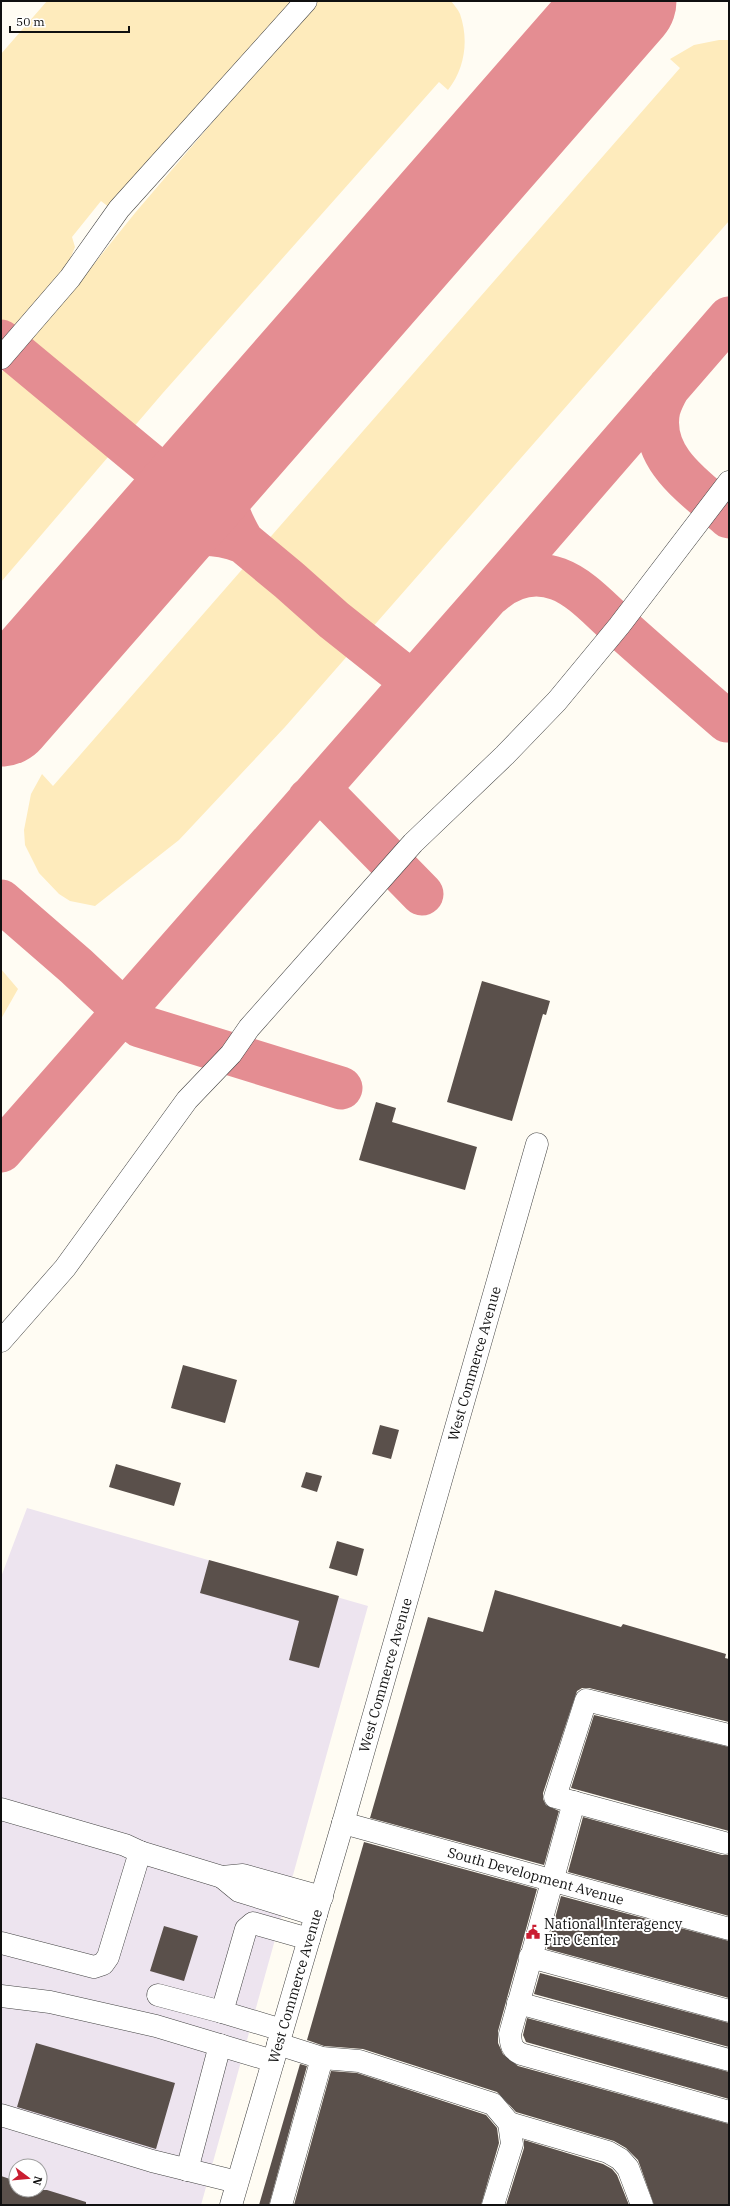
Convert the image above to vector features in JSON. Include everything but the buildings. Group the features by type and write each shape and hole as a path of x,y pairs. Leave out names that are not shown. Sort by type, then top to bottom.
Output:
{"street":[{"path":"1,358 70,278 119,209 306,1"},
{"path":"1,1341 65,1268 187,1100 231,1054 249,1028 413,843 505,755 557,701 619,626 729,482"},
{"name":"West Commerce Avenue","path":"231,2205 343,1823 537,1144"},
{"path":"728,1842 555,1797 586,1700 729,1735"},
{"path":"574,1802 518,2003 510,2034 511,2045 515,2051 521,2054 729,2112"},
{"path":"1,1809 125,1845 140,1852 222,1877 243,1875 263,1889 319,1906"},
{"name":"South Development Avenue","path":"343,1823 729,1929"},
{"path":"1,1943 94,1967 102,1964 108,1957 140,1852"},
{"path":"222,2012 246,1929 253,1923 263,1889"},
{"path":"253,1923 309,1939"},
{"path":"530,1957 729,2011"},
{"path":"158,1995 222,2012 278,2045 322,2058 359,2060 462,2092 493,2104 509,2123 512,2144 494,2205"},
{"path":"1,1996 50,2002 156,2026 220,2045 278,2045"},
{"path":"518,2003 729,2060"},
{"path":"188,2170 220,2045"},
{"path":"281,2205 322,2058"},
{"path":"1,2115 188,2170 237,2182"},
{"path":"509,2123 608,2152 620,2159 628,2168 642,2205"}],"shaded area":[{"path":"27,1508 368,1606 201,2205 1,2205 1,1577"}],"sand":[{"path":"47,1 292,1 110,208 101,201 72,237 75,247 66,269 1,342 1,54"},
{"path":"316,1 451,1 460,14 463,24 465,44 462,63 454,81 448,90 439,82 162,394 1,582 1,373 52,316 135,213"},
{"path":"719,40 729,40 729,221 285,727 179,840 95,906 70,901 59,894 39,873 25,845 24,830 31,794 42,774 53,786 680,68 670,59 694,45"},
{"path":"1,969 18,989 1,1019"}],"taxiway":[{"path":"1,1151 489,595 729,318"},
{"path":"1,341 289,580 334,620 412,682"},
{"path":"669,387 659,409 658,427 661,443 668,458 678,471 690,484 729,517"},
{"path":"243,542 228,511 225,499 225,487 232,463 246,433"},
{"path":"139,556 177,538 202,534 228,537 243,542"},
{"path":"491,594 498,588 514,579 531,575 549,576 567,583 591,600 727,721"},
{"path":"309,799 322,796 331,801 422,894"},
{"path":"1,901 76,966 140,1026 341,1088"}],"runway":[{"path":"1,713 623,1"}],"place":[{"name":"National Interagency Fire Center","path":"533,1932"}]}
